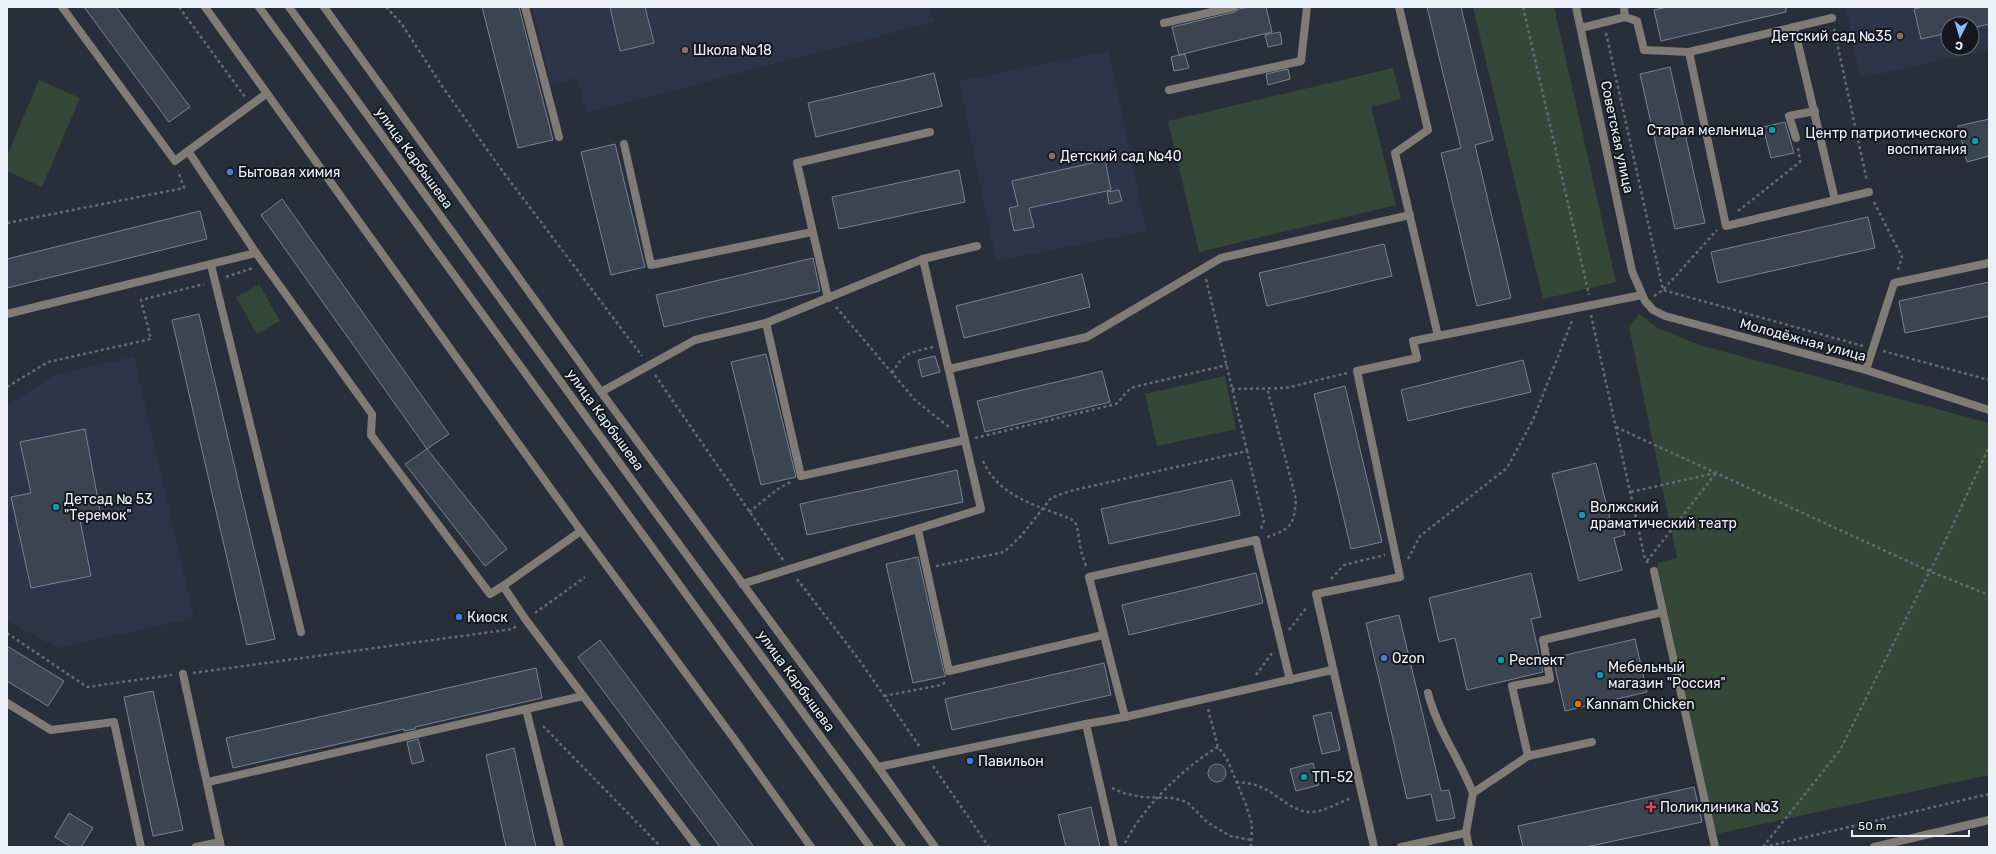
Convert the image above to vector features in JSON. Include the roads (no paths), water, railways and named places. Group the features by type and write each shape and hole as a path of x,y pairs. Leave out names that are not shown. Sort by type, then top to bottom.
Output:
{"street":[{"path":"62,7 175,161 252,106 266,94"},
{"path":"205,7 581,531 732,736 811,847"},
{"path":"259,7 870,847"},
{"name":"улица Карбышева","path":"289,7 650,505 902,847"},
{"name":"улица Карбышева","path":"324,7 601,392 878,766 935,847"},
{"path":"525,7 559,137"},
{"path":"1164,23 1234,7"},
{"path":"1169,90 1301,61 1308,7"},
{"path":"1399,7 1428,130 1395,153 1438,336"},
{"name":"Советская улица","path":"1576,7 1632,272"},
{"path":"1624,7 1626,17"},
{"path":"1581,28 1626,17 1637,21 1644,50 1689,52 1832,18"},
{"path":"1794,26 1835,200"},
{"path":"1689,52 1726,226 1869,192"},
{"path":"1796,138 1789,116 1815,111"},
{"path":"828,298 797,163 930,132"},
{"path":"624,144 651,265 812,232"},
{"path":"188,151 256,253 372,414 371,435 490,594 581,531"},
{"path":"949,369 1087,337 1221,258 1410,215"},
{"path":"601,392 695,340 766,323 923,259 977,246"},
{"path":"7,314 256,253"},
{"path":"742,584 981,509 923,259"},
{"path":"1866,370 1894,284 1989,263"},
{"path":"211,265 301,632"},
{"name":"Молодёжная улица","path":"1632,272 1644,298 1653,310 1665,316 1866,370 1989,410"},
{"path":"1374,847 1332,670 1316,594 1400,577 1357,370 1417,358 1413,341 1592,305 1644,298"},
{"path":"766,323 801,476 965,440"},
{"path":"918,530 949,670 1103,635"},
{"path":"1124,717 1089,577 1256,540 1290,680"},
{"path":"1654,571 1715,847"},
{"path":"503,586 526,620 697,847"},
{"path":"1528,756 1512,686 1550,678 1543,640 1663,612"},
{"path":"878,766 1124,717 1332,670"},
{"path":"183,674 221,845 196,847"},
{"path":"1428,693 1433,714 1466,774 1473,793 1466,832 1469,847"},
{"path":"208,782 583,696"},
{"path":"7,703 51,730 114,722 142,847"},
{"path":"526,709 560,847"},
{"path":"1086,724 1114,847"},
{"path":"1473,793 1528,756 1592,742"},
{"path":"1874,847 1889,845 1989,820"},
{"path":"1402,847 1466,832"}],"place":[{"name":"Детский сад №35","path":"1900,36"},
{"name":"Школа №18","path":"685,50"},
{"name":"Старая мельница","path":"1772,130"},
{"name":"Центр патриотического воспитания","path":"1975,141"},
{"name":"Детский сад №40","path":"1052,156"},
{"name":"Бытовая химия","path":"230,172"},
{"name":"Детсад № 53 \"Теремок\"","path":"56,507"},
{"name":"Волжский драматический театр","path":"1582,515"},
{"name":"Киоск","path":"459,617"},
{"name":"Ozon","path":"1384,658"},
{"name":"Респект","path":"1501,660"},
{"name":"Мебельный магазин \"Россия\"","path":"1600,675"},
{"name":"Kannam Chicken","path":"1578,704"},
{"name":"Павильон","path":"970,761"},
{"name":"ТП-52","path":"1304,777"},
{"name":"Поликлиника №3","path":"1651,807"}]}
